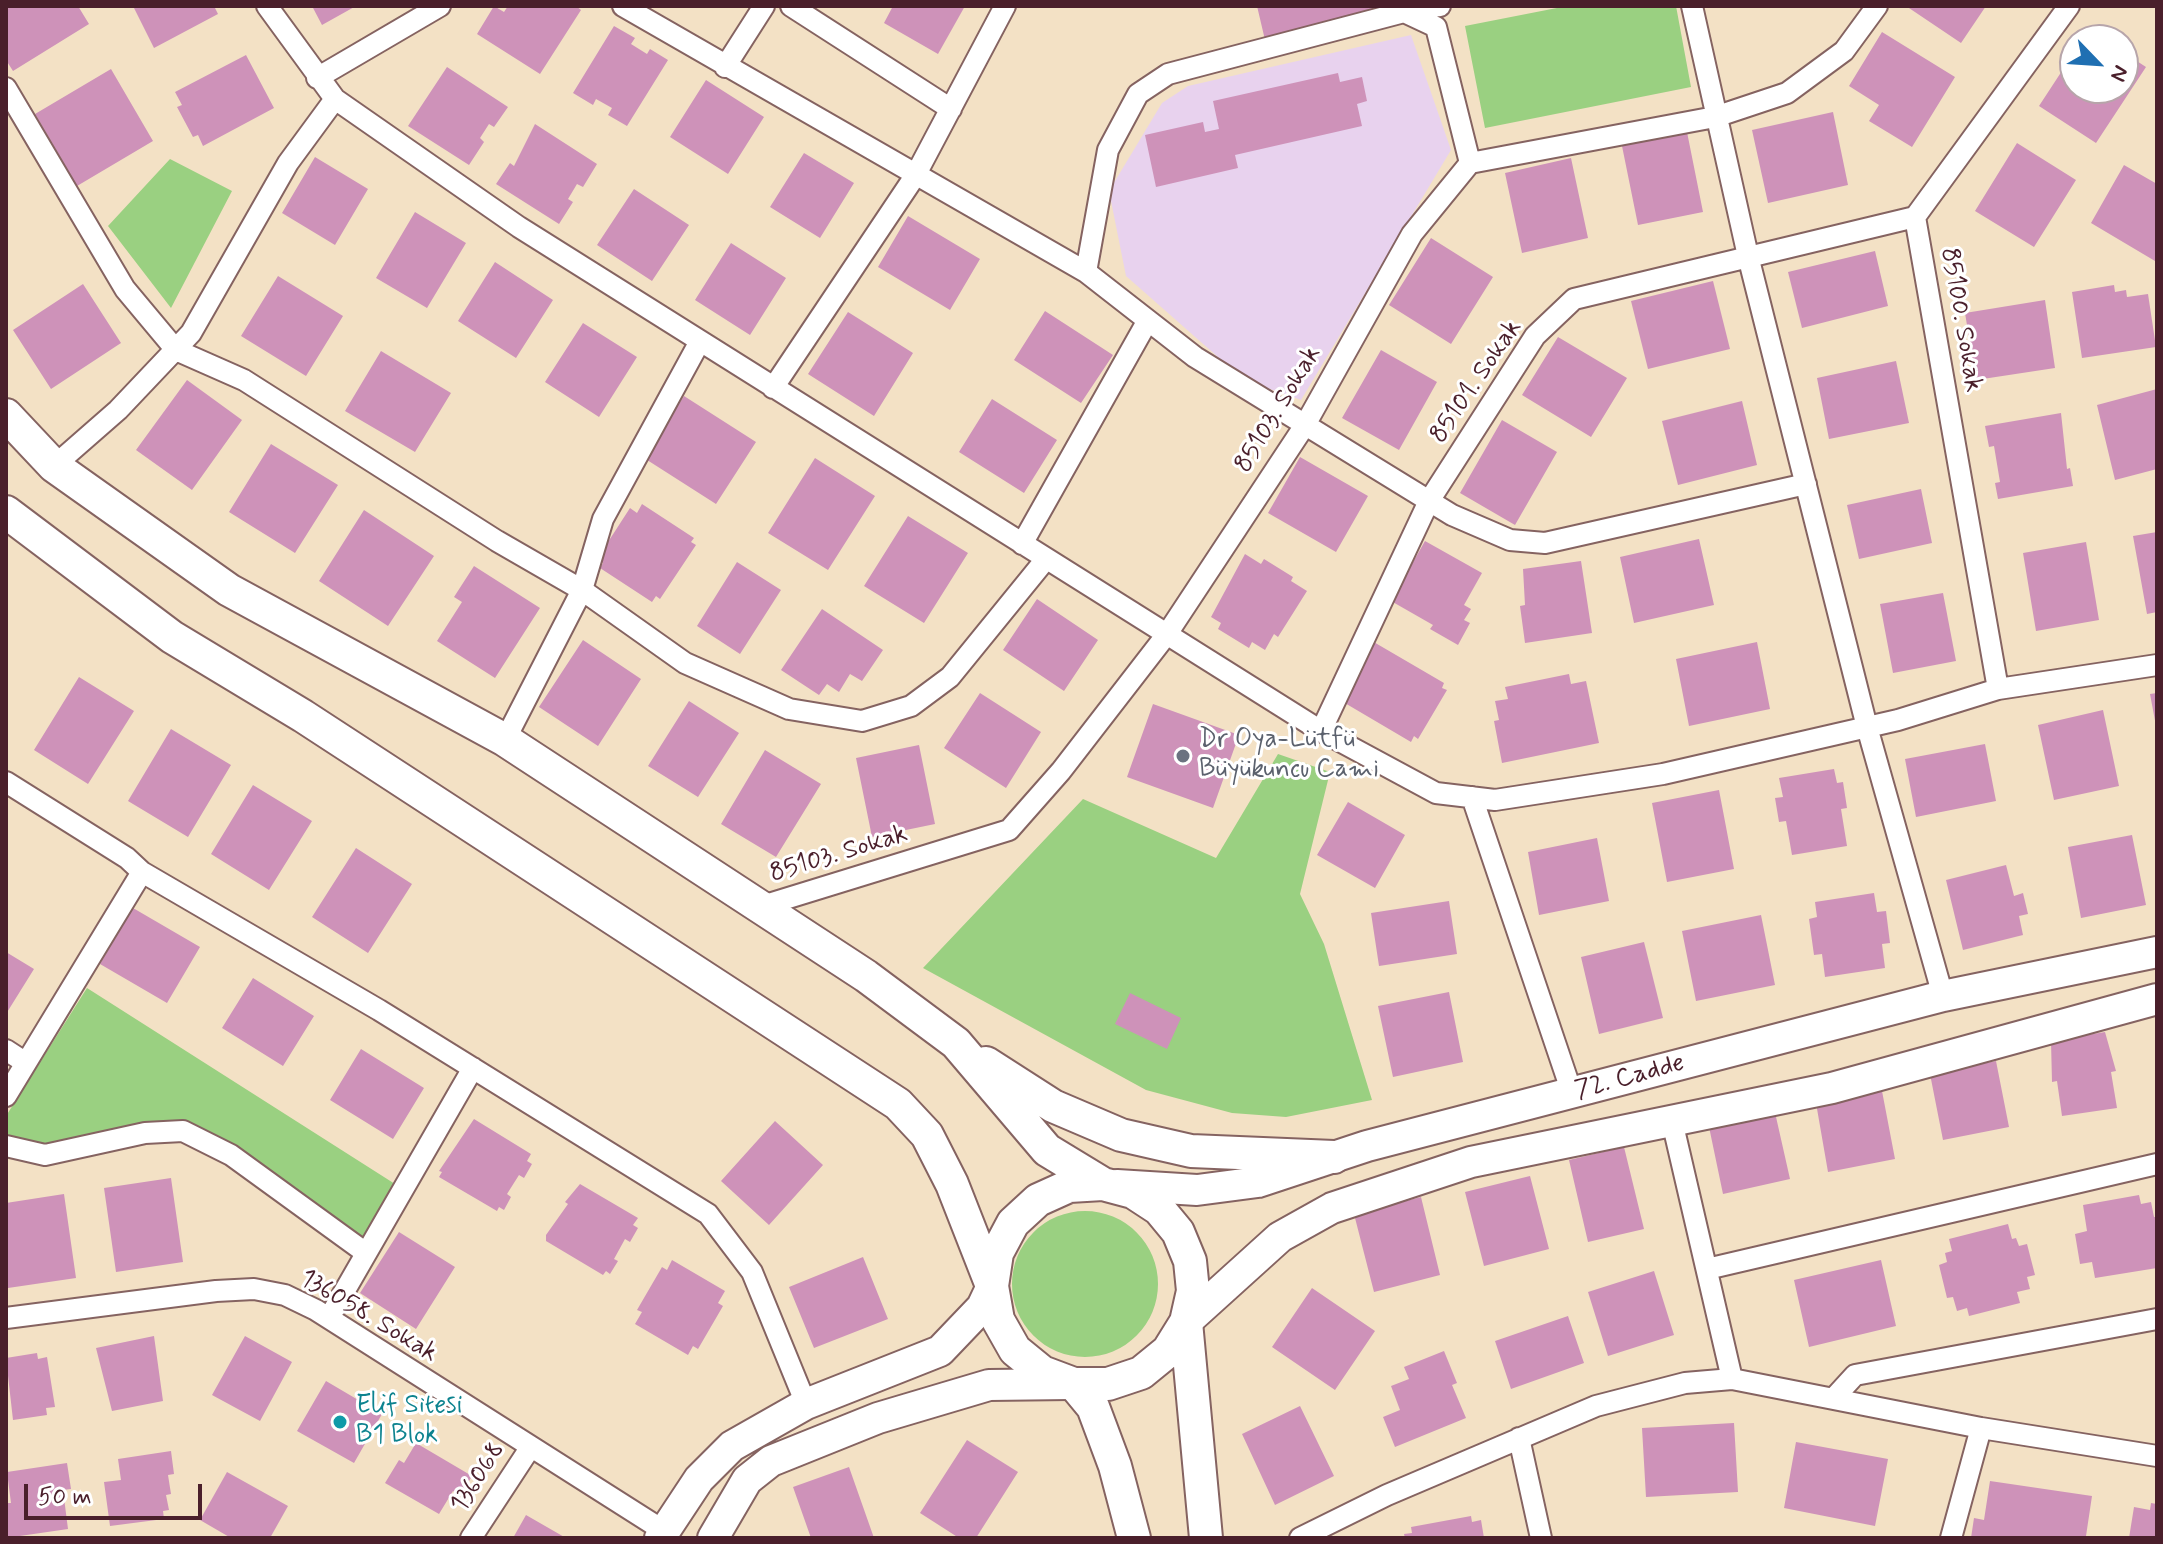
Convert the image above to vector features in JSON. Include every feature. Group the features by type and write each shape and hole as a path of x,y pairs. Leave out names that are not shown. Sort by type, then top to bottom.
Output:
{"main road":[{"path":"6,415 54,466 229,590 505,740 866,976 956,1043 1053,1106 1121,1135 1191,1151 1334,1157"},
{"path":"6,512 172,637 303,716 898,1104 927,1135 952,1184 992,1286 998,1320 1015,1350 1042,1372 1074,1384 1093,1407 1115,1466 1134,1538"},
{"name":"72. Cadde","path":"1103,1184 1197,1190 1258,1182 1334,1157 1943,996 2157,952"},
{"path":"713,1538 747,1480 771,1461 878,1418 989,1385 1108,1384 1141,1373 1168,1351 1186,1322 1280,1237 1332,1208 1471,1162 1832,1088 2157,999"},
{"path":"956,1043 1047,1150 1103,1184 1133,1192 1159,1209 1178,1232 1190,1261 1193,1291 1186,1322 1206,1538"},
{"path":"662,1534 699,1479 732,1446 806,1404 940,1351 982,1307 992,1286 997,1253 1013,1223 1038,1200 1069,1186 1103,1184"}],"street":[{"path":"267,6 335,99 519,227 699,343 1321,731 1436,793 1495,800 1663,774 1867,727 1998,689 2157,665"},
{"path":"317,78 440,6"},
{"path":"623,6 1086,272 1195,357 1452,515 1510,540 1545,543 1806,484"},
{"path":"725,67 764,6"},
{"path":"791,6 951,109"},
{"path":"773,388 915,176 1005,6"},
{"path":"1086,272 1108,150 1138,94 1168,74 1404,9 1440,6"},
{"path":"1692,6 1748,256 1867,727 1943,996"},
{"path":"1404,9 1436,27 1470,163 1715,117 1787,93 1844,51 1877,6"},
{"name":"85100. Sokak","path":"1998,689 1915,217 2069,6"},
{"path":"6,88 125,289 176,350 244,380 497,541 582,590 685,663 789,709 862,721 911,706 950,677 1046,559"},
{"path":"54,466 118,410 191,333 288,163 335,99"},
{"name":"85103. Sokak","path":"759,907 1009,830 1061,771 1167,634 1305,425 1412,234 1470,163"},
{"name":"85101. Sokak","path":"1321,731 1429,501 1535,336 1574,299 1915,217"},
{"path":"1022,544 1147,322"},
{"path":"505,740 582,590 603,519 699,343"},
{"path":"7,784 127,858 142,872 473,1068 708,1214 752,1272 806,1404"},
{"path":"1472,797 1572,1093"},
{"path":"6,1096 142,872"},
{"path":"6,1050 26,1063"},
{"path":"329,1318 473,1068"},
{"path":"1672,1121 1732,1379"},
{"path":"6,1146 45,1155 145,1133 183,1131 231,1155 366,1253"},
{"path":"1707,1269 2157,1164"},
{"name":"136058. Sokak","path":"6,1318 254,1289 285,1295 329,1318 662,1534"},
{"path":"1833,1399 1855,1375 2157,1319"},
{"path":"1300,1538 1387,1495 1596,1406 1685,1383 1732,1379 1981,1428 2157,1456"},
{"path":"1951,1538 1981,1428"},
{"path":"1519,1438 1541,1538"},
{"name":"136068","path":"471,1538 530,1448"}],"shaded area":[{"path":"1411,35 1451,150 1301,400 1244,380 1126,276 1109,191 1162,103 1188,86"}],"green space":[{"path":"1567,6 1676,6 1691,87 1485,128 1465,26"},
{"path":"170,159 232,191 171,308 108,226"},
{"path":"1278,754 1330,772 1300,894 1324,944 1372,1100 1286,1117 1232,1113 1146,1090 923,968 1083,799 1216,858"},
{"path":"87,988 395,1184 364,1240 178,1123 46,1145 6,1134 6,1116"},
{"path":"1085,1211 1113,1217 1136,1233 1152,1256 1158,1284 1152,1312 1136,1335 1113,1351 1085,1357 1057,1351 1034,1335 1018,1312 1012,1284 1018,1256 1034,1233 1057,1217"}],"building":[{"path":"6,6 78,6 89,24 13,71 6,60"},
{"path":"133,6 214,6 218,14 154,48"},
{"path":"312,6 356,6 322,25"},
{"path":"494,6 504,12 508,6 576,6 581,10 540,74 477,34"},
{"path":"893,6 965,6 938,54 884,23"},
{"path":"1257,6 1395,6 1265,40"},
{"path":"1906,6 1986,6 1961,43"},
{"path":"614,26 635,38 631,44 647,54 650,49 668,60 627,126 608,115 612,108 596,99 593,105 573,93"},
{"path":"1882,32 1955,77 1912,147 1869,121 1879,105 1849,86"},
{"path":"246,55 274,108 203,146 198,135 193,137 177,107 182,105 175,92"},
{"path":"2139,62 2146,67 2139,78"},
{"path":"447,67 508,107 494,127 489,124 480,138 484,142 469,165 408,126"},
{"path":"111,69 153,141 77,186 35,114"},
{"path":"1338,73 1340,82 1362,77 1367,101 1357,104 1362,126 1235,155 1238,168 1156,187 1145,135 1203,122 1205,132 1219,129 1213,101"},
{"path":"2059,75 2059,104 2122,104 2096,143 2039,106"},
{"path":"706,80 764,117 728,174 670,137"},
{"path":"1833,112 1848,185 1768,203 1752,130"},
{"path":"535,124 597,164 583,187 577,184 568,199 573,202 559,224 496,184 510,163 514,166"},
{"path":"1687,132 1703,212 1638,225 1622,146"},
{"path":"2017,143 2076,180 2034,247 1975,211"},
{"path":"804,153 854,183 820,238 770,207"},
{"path":"315,157 368,189 335,245 282,213"},
{"path":"1571,158 1588,238 1522,253 1505,173"},
{"path":"2124,165 2157,184 2155,261 2091,223"},
{"path":"634,189 689,225 652,281 597,245"},
{"path":"415,212 466,243 427,308 376,278"},
{"path":"908,216 980,259 950,310 878,267"},
{"path":"1431,238 1493,277 1451,344 1389,305"},
{"path":"731,243 786,278 750,335 695,300"},
{"path":"1875,251 1888,306 1802,328 1788,272"},
{"path":"495,262 553,300 516,358 458,321"},
{"path":"278,276 343,316 306,376 241,336"},
{"path":"1713,281 1730,349 1648,369 1631,301"},
{"path":"83,284 121,343 51,389 13,330"},
{"path":"2114,285 2115,292 2126,290 2127,297 2148,294 2156,347 2082,358 2072,292"},
{"path":"2045,300 2055,368 1976,380 1965,313"},
{"path":"1045,311 1113,355 1081,403 1014,360"},
{"path":"848,312 913,353 874,416 808,374"},
{"path":"583,323 637,357 599,417 545,382"},
{"path":"1558,337 1627,378 1591,437 1522,395"},
{"path":"1381,350 1437,382 1399,450 1342,418"},
{"path":"381,351 451,393 415,452 345,411"},
{"path":"1896,361 1909,423 1829,439 1817,378"},
{"path":"187,380 242,420 192,490 136,450"},
{"path":"2157,389 2157,469 2115,480 2097,405"},
{"path":"684,396 756,442 716,504 644,458"},
{"path":"992,399 1057,440 1024,493 959,452"},
{"path":"1742,401 1757,465 1678,485 1662,421"},
{"path":"2061,413 2067,469 2070,468 2073,486 1998,499 1995,483 2000,482 1994,446 1989,447 1985,426"},
{"path":"1502,420 1557,452 1515,525 1460,493"},
{"path":"271,444 338,485 295,553 229,512"},
{"path":"1300,457 1368,496 1336,552 1268,513"},
{"path":"815,458 875,496 828,570 768,533"},
{"path":"1921,489 1932,543 1859,559 1847,505"},
{"path":"642,504 694,538 691,542 696,545 660,599 656,596 652,602 600,568 603,563 597,559 630,508 637,513"},
{"path":"364,510 434,556 388,626 319,581"},
{"path":"908,516 968,553 924,623 864,586"},
{"path":"2157,532 2157,612 2147,614 2133,536"},
{"path":"1699,539 1714,605 1634,623 1620,557"},
{"path":"1425,541 1482,573 1464,605 1471,609 1464,620 1470,623 1458,645 1430,629 1433,625 1391,601"},
{"path":"2086,542 2099,620 2036,631 2023,553"},
{"path":"1245,554 1261,564 1264,559 1293,577 1291,581 1307,591 1278,637 1274,634 1265,650 1252,642 1249,648 1218,629 1221,623 1211,617"},
{"path":"1581,561 1592,633 1525,643 1520,606 1525,605 1523,569"},
{"path":"737,562 781,590 740,654 697,626"},
{"path":"474,566 540,608 495,678 437,641 462,602 454,597"},
{"path":"1943,593 1956,661 1893,673 1880,604"},
{"path":"1037,599 1098,640 1064,691 1003,650"},
{"path":"822,609 883,650 862,681 850,674 839,692 827,684 819,695 781,670"},
{"path":"583,640 641,679 598,746 539,707"},
{"path":"1372,641 1444,683 1442,688 1447,690 1418,739 1414,736 1411,742 1338,699"},
{"path":"1757,642 1770,709 1689,726 1676,659"},
{"path":"1569,674 1571,684 1586,681 1599,743 1502,763 1494,721 1499,720 1495,701 1508,699 1505,687"},
{"path":"79,677 134,711 88,784 34,750"},
{"path":"980,693 1041,732 1006,788 944,748"},
{"path":"2157,693 2157,726 2156,726 2150,694"},
{"path":"689,701 739,733 698,797 648,766"},
{"name":"Dr Oya-Lütfü Büyükuncu Cami","path":"1153,704 1239,735 1213,808 1127,777"},
{"path":"2103,710 2119,786 2054,800 2038,725"},
{"path":"171,729 231,765 188,837 128,801"},
{"path":"1985,744 1996,801 1916,817 1905,759"},
{"path":"919,745 935,824 872,837 856,758"},
{"path":"765,750 821,784 776,857 721,824"},
{"path":"1834,769 1837,783 1843,782 1847,808 1841,809 1847,846 1792,855 1786,821 1779,822 1775,798 1783,797 1779,778"},
{"path":"253,785 312,821 269,890 211,854"},
{"path":"1719,790 1734,869 1667,882 1652,803"},
{"path":"1348,802 1405,835 1375,888 1317,855"},
{"path":"2132,835 2146,905 2081,918 2068,847"},
{"path":"1597,838 1609,901 1539,915 1528,852"},
{"path":"356,848 412,884 368,953 312,917"},
{"path":"2006,865 2014,896 2023,893 2028,914 2019,916 2023,935 1963,950 1946,880"},
{"path":"1874,893 1877,912 1886,911 1890,943 1882,944 1885,968 1825,977 1822,954 1814,955 1809,919 1817,917 1815,902"},
{"path":"1449,901 1457,954 1379,966 1371,913"},
{"path":"133,908 200,947 167,1003 100,964"},
{"path":"1761,915 1775,985 1696,1001 1682,931"},
{"path":"1644,942 1663,1018 1599,1034 1581,957"},
{"path":"6,952 34,969 6,1014"},
{"path":"253,978 314,1016 283,1066 222,1028"},
{"path":"1449,992 1463,1062 1393,1077 1378,1006"},
{"path":"1130,993 1181,1018 1167,1049 1115,1024"},
{"path":"2105,1032 2116,1071 2111,1072 2117,1108 2062,1116 2057,1081 2052,1082 2051,1041"},
{"path":"361,1049 424,1088 393,1139 330,1100"},
{"path":"1996,1061 2009,1127 1943,1140 1930,1074"},
{"path":"1882,1091 1895,1159 1828,1172 1816,1103"},
{"path":"1774,1108 1790,1179 1723,1194 1708,1122"},
{"path":"474,1119 531,1154 527,1161 532,1164 524,1178 519,1175 507,1194 511,1197 504,1210 499,1207 497,1211 439,1177 442,1172 439,1171"},
{"path":"775,1121 823,1165 769,1225 721,1181"},
{"path":"1624,1147 1644,1229 1588,1242 1569,1160"},
{"path":"1530,1176 1549,1249 1484,1266 1465,1192"},
{"path":"171,1178 183,1262 116,1272 104,1188"},
{"path":"580,1184 638,1218 633,1225 638,1228 630,1242 625,1239 610,1274 606,1271 603,1275 546,1241 546,1235 568,1204 565,1202"},
{"path":"64,1194 76,1278 8,1288 6,1203"},
{"path":"2139,1195 2141,1204 2151,1202 2154,1217 2157,1217 2157,1268 2095,1278 2092,1262 2080,1264 2075,1234 2087,1231 2083,1205"},
{"path":"1421,1197 1440,1275 1374,1292 1354,1214"},
{"path":"2008,1224 2012,1239 2016,1238 2019,1246 2027,1244 2035,1275 2027,1277 2030,1289 2017,1292 2020,1303 1969,1316 1967,1308 1957,1311 1953,1297 1947,1298 1939,1265 1947,1262 1945,1253 1952,1251 1949,1239"},
{"path":"399,1232 455,1267 416,1329 360,1293"},
{"path":"863,1257 888,1319 814,1348 789,1287"},
{"path":"672,1260 725,1291 718,1303 723,1306 698,1349 693,1346 688,1355 635,1324 642,1312 637,1310 662,1267 667,1270"},
{"path":"1881,1260 1896,1326 1809,1347 1794,1280"},
{"path":"1654,1271 1674,1335 1608,1356 1588,1292"},
{"path":"1312,1288 1375,1331 1335,1390 1272,1347"},
{"path":"1568,1316 1584,1363 1511,1389 1495,1341"},
{"path":"154,1336 163,1401 112,1411 96,1348"},
{"path":"245,1336 292,1362 260,1421 212,1395"},
{"path":"1444,1351 1457,1383 1452,1385 1466,1418 1395,1447 1383,1417 1400,1410 1391,1386 1409,1379 1404,1367"},
{"path":"37,1353 38,1359 47,1357 55,1407 46,1408 47,1415 13,1420 6,1358"},
{"name":"Elif Sitesi B1 Blok","path":"326,1381 382,1414 354,1463 297,1431"},
{"path":"1300,1406 1334,1476 1275,1505 1242,1434"},
{"path":"1734,1423 1738,1492 1646,1497 1642,1428"},
{"path":"967,1440 1018,1472 976,1538 959,1538 920,1513"},
{"path":"1796,1442 1888,1459 1875,1526 1784,1508"},
{"path":"416,1443 472,1476 460,1496 453,1491 439,1514 385,1483 399,1460 404,1463"},
{"path":"171,1451 174,1474 168,1475 171,1494 166,1495 169,1510 163,1511 164,1519 110,1526 104,1482 121,1480 118,1459"},
{"path":"67,1463 71,1489 63,1490 68,1529 6,1538 6,1503 11,1503 7,1472"},
{"path":"849,1467 874,1538 811,1538 793,1487"},
{"path":"227,1472 288,1506 270,1538 231,1538 200,1520"},
{"path":"1990,1481 2092,1496 2086,1536 1971,1538 1974,1518 1984,1520"},
{"path":"2151,1503 2157,1504 2157,1538 2129,1538 2134,1507 2150,1510"},
{"path":"526,1515 566,1538 513,1538"},
{"path":"1471,1516 1472,1522 1481,1520 1484,1538 1405,1538 1404,1534 1412,1533 1411,1527"}],"place":[{"name":"Dr Oya-Lütfü Büyükuncu Cami","path":"1183,756"},
{"name":"Elif Sitesi B1 Blok","path":"340,1422"}]}
